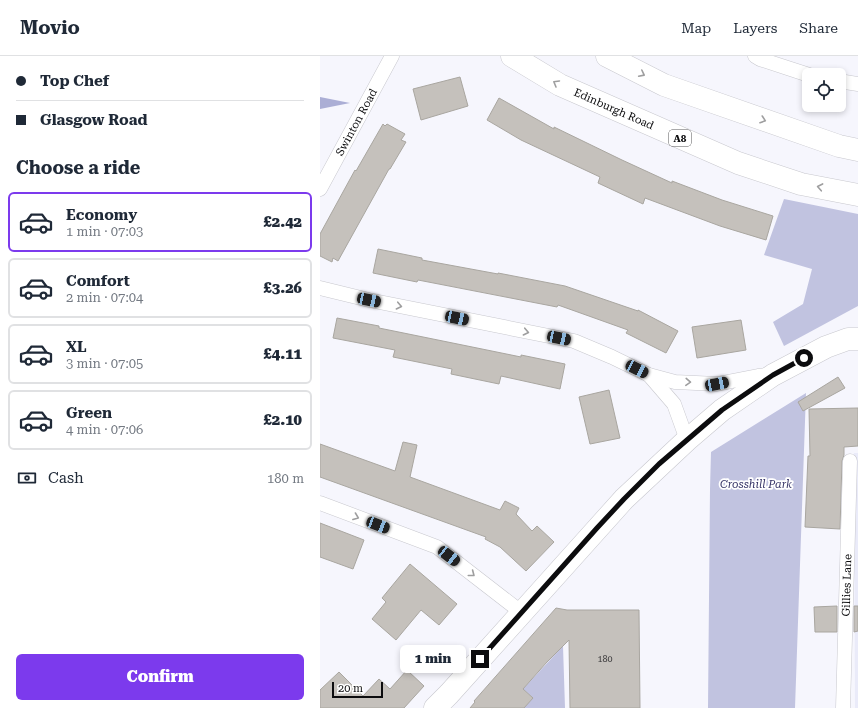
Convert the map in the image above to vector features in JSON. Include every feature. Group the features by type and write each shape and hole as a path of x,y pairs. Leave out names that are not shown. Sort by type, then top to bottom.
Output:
{"main road":[{"name":"Edinburgh Road","path":"512,56 560,85 738,163 802,184 858,195"},
{"path":"607,56 664,85 839,146 858,150"},
{"path":"435,708 597,528 659,464 722,410 773,375 826,347 855,335"}],"street":[{"name":"Swinton Road","path":"320,189 392,56"},
{"path":"755,56 802,73"},
{"path":"846,82 858,84"},
{"path":"320,288 369,300 574,341 649,375 675,382 717,384 758,376 773,375"},
{"path":"649,375 674,404 687,440"},
{"name":"Gillies Lane","path":"843,708 850,461"},
{"path":"320,503 437,547 521,612"}],"shaded area":[{"path":"320,97 350,103 320,109"},
{"path":"854,453 858,453 858,708 855,708"}],"green space":[{"path":"784,199 858,214 858,306 784,346 773,322 803,304 812,269 764,255"},
{"name":"Crosshill Park","path":"806,393 795,708 708,708 711,452"},
{"path":"563,646 565,708 523,708 533,698 523,689"}],"building":[{"path":"460,77 468,106 421,120 413,89"},
{"path":"499,98 554,129 554,127 672,183 672,181 722,200 773,216 766,240 720,226 645,198 643,204 598,183 600,177 521,140 487,120"},
{"path":"383,124 385,126 387,124 405,134 401,140 406,142 389,169 338,261 333,258 332,262 320,256 320,234 355,170 356,171"},
{"path":"378,249 422,258 422,260 565,286 638,310 678,331 666,353 626,333 628,330 558,305 557,307 418,280 417,282 373,273"},
{"path":"337,318 521,357 521,355 565,364 560,389 501,376 499,384 451,374 452,369 393,357 395,350 333,338"},
{"path":"741,320 746,350 697,358 692,327"},
{"path":"838,377 845,388 803,411 798,402"},
{"path":"609,390 620,438 590,444 579,397"},
{"path":"858,408 858,446 844,447 842,461 840,529 805,527 808,456 810,456 809,409"},
{"path":"403,442 417,445 410,477 500,510 505,501 519,508 516,514 532,531 537,526 554,542 526,571 500,547 485,539 486,537 320,477 320,444 395,471"},
{"path":"320,523 364,540 353,569 320,557"},
{"path":"410,564 457,604 439,625 421,610 396,640 372,619 386,602 382,598"},
{"path":"837,606 837,632 815,632 814,607"},
{"path":"854,606 858,606 858,631 854,632"},
{"path":"556,608 567,610 639,610 640,708 570,708 569,640 523,689 533,698 524,708 470,708 475,702 474,701"},
{"path":"407,670 424,686 404,708 320,708 320,690 339,672 363,696 379,679 390,689"}],"route":[{"path":"480,659 597,528 659,464 722,410 773,375 804,358"}]}
